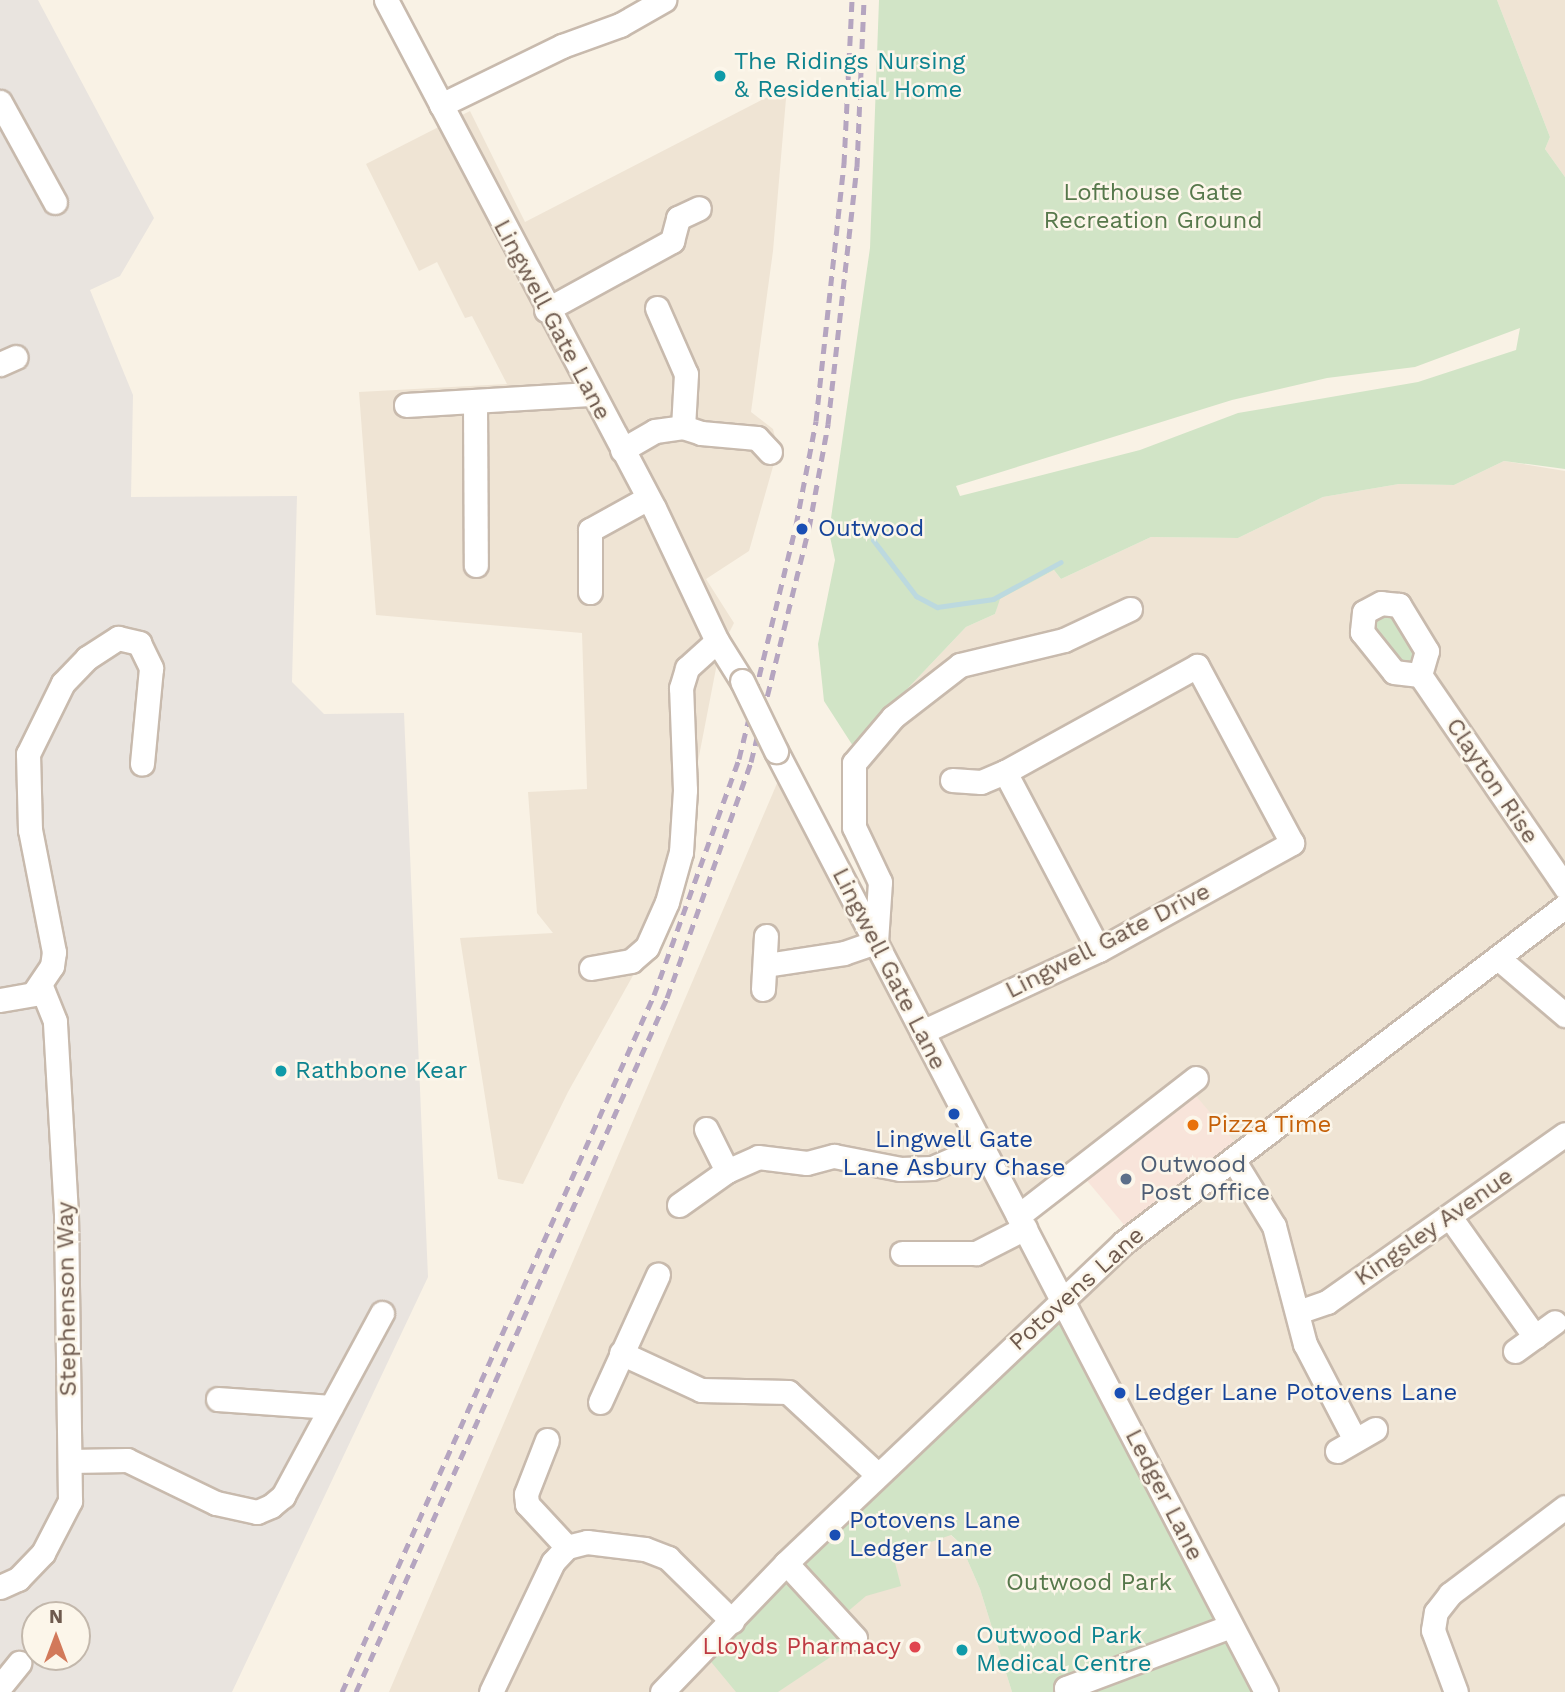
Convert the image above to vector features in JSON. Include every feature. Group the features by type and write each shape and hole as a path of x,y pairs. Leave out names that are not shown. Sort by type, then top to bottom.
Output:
{"street":[{"name":"Lingwell Gate Lane","path":"386,0 590,394 648,498 717,641 742,681 1062,1298"},
{"path":"441,105 562,46 620,25 664,0"},
{"path":"0,102 55,202"},
{"path":"546,310 672,242 674,211 699,208"},
{"path":"657,308 686,374 683,426"},
{"path":"405,405 590,394"},
{"path":"475,401 476,565"},
{"path":"622,450 655,431 683,426 714,435 757,438 770,452"},
{"path":"590,592 590,530 648,498"},
{"path":"766,965 844,953 876,942 880,882 854,827 854,763 893,717 960,665 1064,640 1130,609"},
{"path":"0,1000 18,999 41,986 54,952 30,830 27,754 63,683 87,658 118,638 139,643 150,668 142,764"},
{"path":"591,968 631,961 647,947 667,902 681,852 685,790 681,688 687,668 717,641"},
{"name":"Lingwell Gate Drive","path":"922,1032 1099,950 1292,843 1197,666 1005,772"},
{"name":"Clayton Rise","path":"1420,675 1565,887"},
{"path":"952,780 981,782 1005,772 1099,950"},
{"name":"Potovens Lane","path":"662,1692 786,1563 1062,1298 1123,1243 1565,906"},
{"path":"763,989 766,936"},
{"path":"1498,958 1565,1015"},
{"name":"Stephenson Way","path":"0,1587 18,1579 35,1562 60,1526 70,1502 66,1214 56,1035 53,1007 41,986"},
{"path":"902,1252 976,1253 1021,1222 1196,1078"},
{"path":"706,1129 727,1171"},
{"name":"Kingsley Avenue","path":"1297,1312 1327,1302 1565,1134"},
{"path":"679,1205 727,1171 758,1157 775,1156 807,1163 834,1156 900,1169 932,1168 981,1146"},
{"path":"1234,1161 1274,1226 1315,1371 1356,1440"},
{"path":"1450,1217 1535,1337"},
{"path":"600,1402 658,1275"},
{"name":"Ledger Lane","path":"1062,1298 1266,1692"},
{"path":"70,1461 127,1460 216,1503 257,1511 283,1496 382,1313"},
{"path":"1515,1351 1555,1322"},
{"path":"621,1353 701,1390 788,1392 878,1475"},
{"path":"218,1399 331,1407"},
{"path":"547,1440 526,1494 527,1504 567,1547"},
{"path":"1456,1692 1433,1630 1436,1612 1450,1594 1565,1507"},
{"path":"491,1692 553,1562 567,1547 587,1542 645,1549 667,1558 732,1621"},
{"path":"786,1563 855,1638"},
{"path":"1067,1692 1066,1688 1231,1626"},
{"path":"4,1684 19,1663"}],"shaded area":[{"path":"0,0 38,0 154,218 120,276 90,290 133,395 131,497 297,496 292,682 324,714 404,713 428,1277 232,1692 0,1692"},
{"path":"1497,0 1565,0 1565,177 1545,149 1550,137"},
{"path":"787,87 773,251 751,412 773,429 778,449 749,551 706,579 734,623 719,653 669,911 568,1092 523,1184 498,1179 460,938 553,933 537,913 528,792 587,789 582,633 376,615 359,392 507,384 472,316 465,318 437,262 419,271 366,164 470,111 525,222"},
{"path":"1504,461 1565,471 1565,1692 1266,1692 879,1475 960,1543 980,1589 1012,1692 389,1692 784,767 875,941 882,900 854,827 853,746 966,627 995,614 999,599 1054,570 1061,579 1151,537 1238,538 1323,497 1399,484 1454,485","holes":["1187,1085 1123,1243 1062,1298 1018,1216"]},
{"path":"1187,1085 1244,1153 1138,1242 1081,1174"}],"green space":[{"name":"Lofthouse Gate Recreation Ground","path":"879,0 1497,0 1550,137 1545,149 1565,177 1565,469 1504,461 1454,485 1399,484 1323,497 1238,538 1151,537 1061,579 1054,570 1000,599 995,614 966,627 853,746 824,701 818,644 835,560 829,532 870,248","holes":["1520,328 1516,350 1418,382 1238,413 1140,450 960,496 956,486 1232,400 1327,378 1415,367"]},
{"path":"1381,603 1427,651 1420,675 1394,672 1364,612"},
{"name":"Outwood Park","path":"1062,1298 1266,1692 1012,1692 980,1589 960,1543 951,1535 893,1555 901,1586 866,1596 839,1619 847,1646 778,1692 736,1692 702,1651"}],"waterway":[{"path":"873,540 916,596 937,607 993,599 1061,562"}],"railway":[{"path":"342,1692 654,995 739,759 796,525 816,421 844,164 852,0"},
{"path":"356,1692 667,998 751,762 809,528 828,424 857,167 864,0"}],"place":[{"name":"The Ridings Nursing & Residential Home","path":"720,76"},
{"name":"Outwood","path":"802,529"},
{"name":"Rathbone Kear","path":"281,1071"},
{"name":"Lingwell Gate Lane Asbury Chase","path":"954,1114"},
{"name":"Pizza Time","path":"1193,1125"},
{"name":"Outwood Post Office","path":"1126,1179"},
{"name":"Ledger Lane Potovens Lane","path":"1120,1393"},
{"name":"Potovens Lane Ledger Lane","path":"835,1535"},
{"name":"Lloyds Pharmacy","path":"915,1647"},
{"name":"Outwood Park Medical Centre","path":"962,1650"}]}
